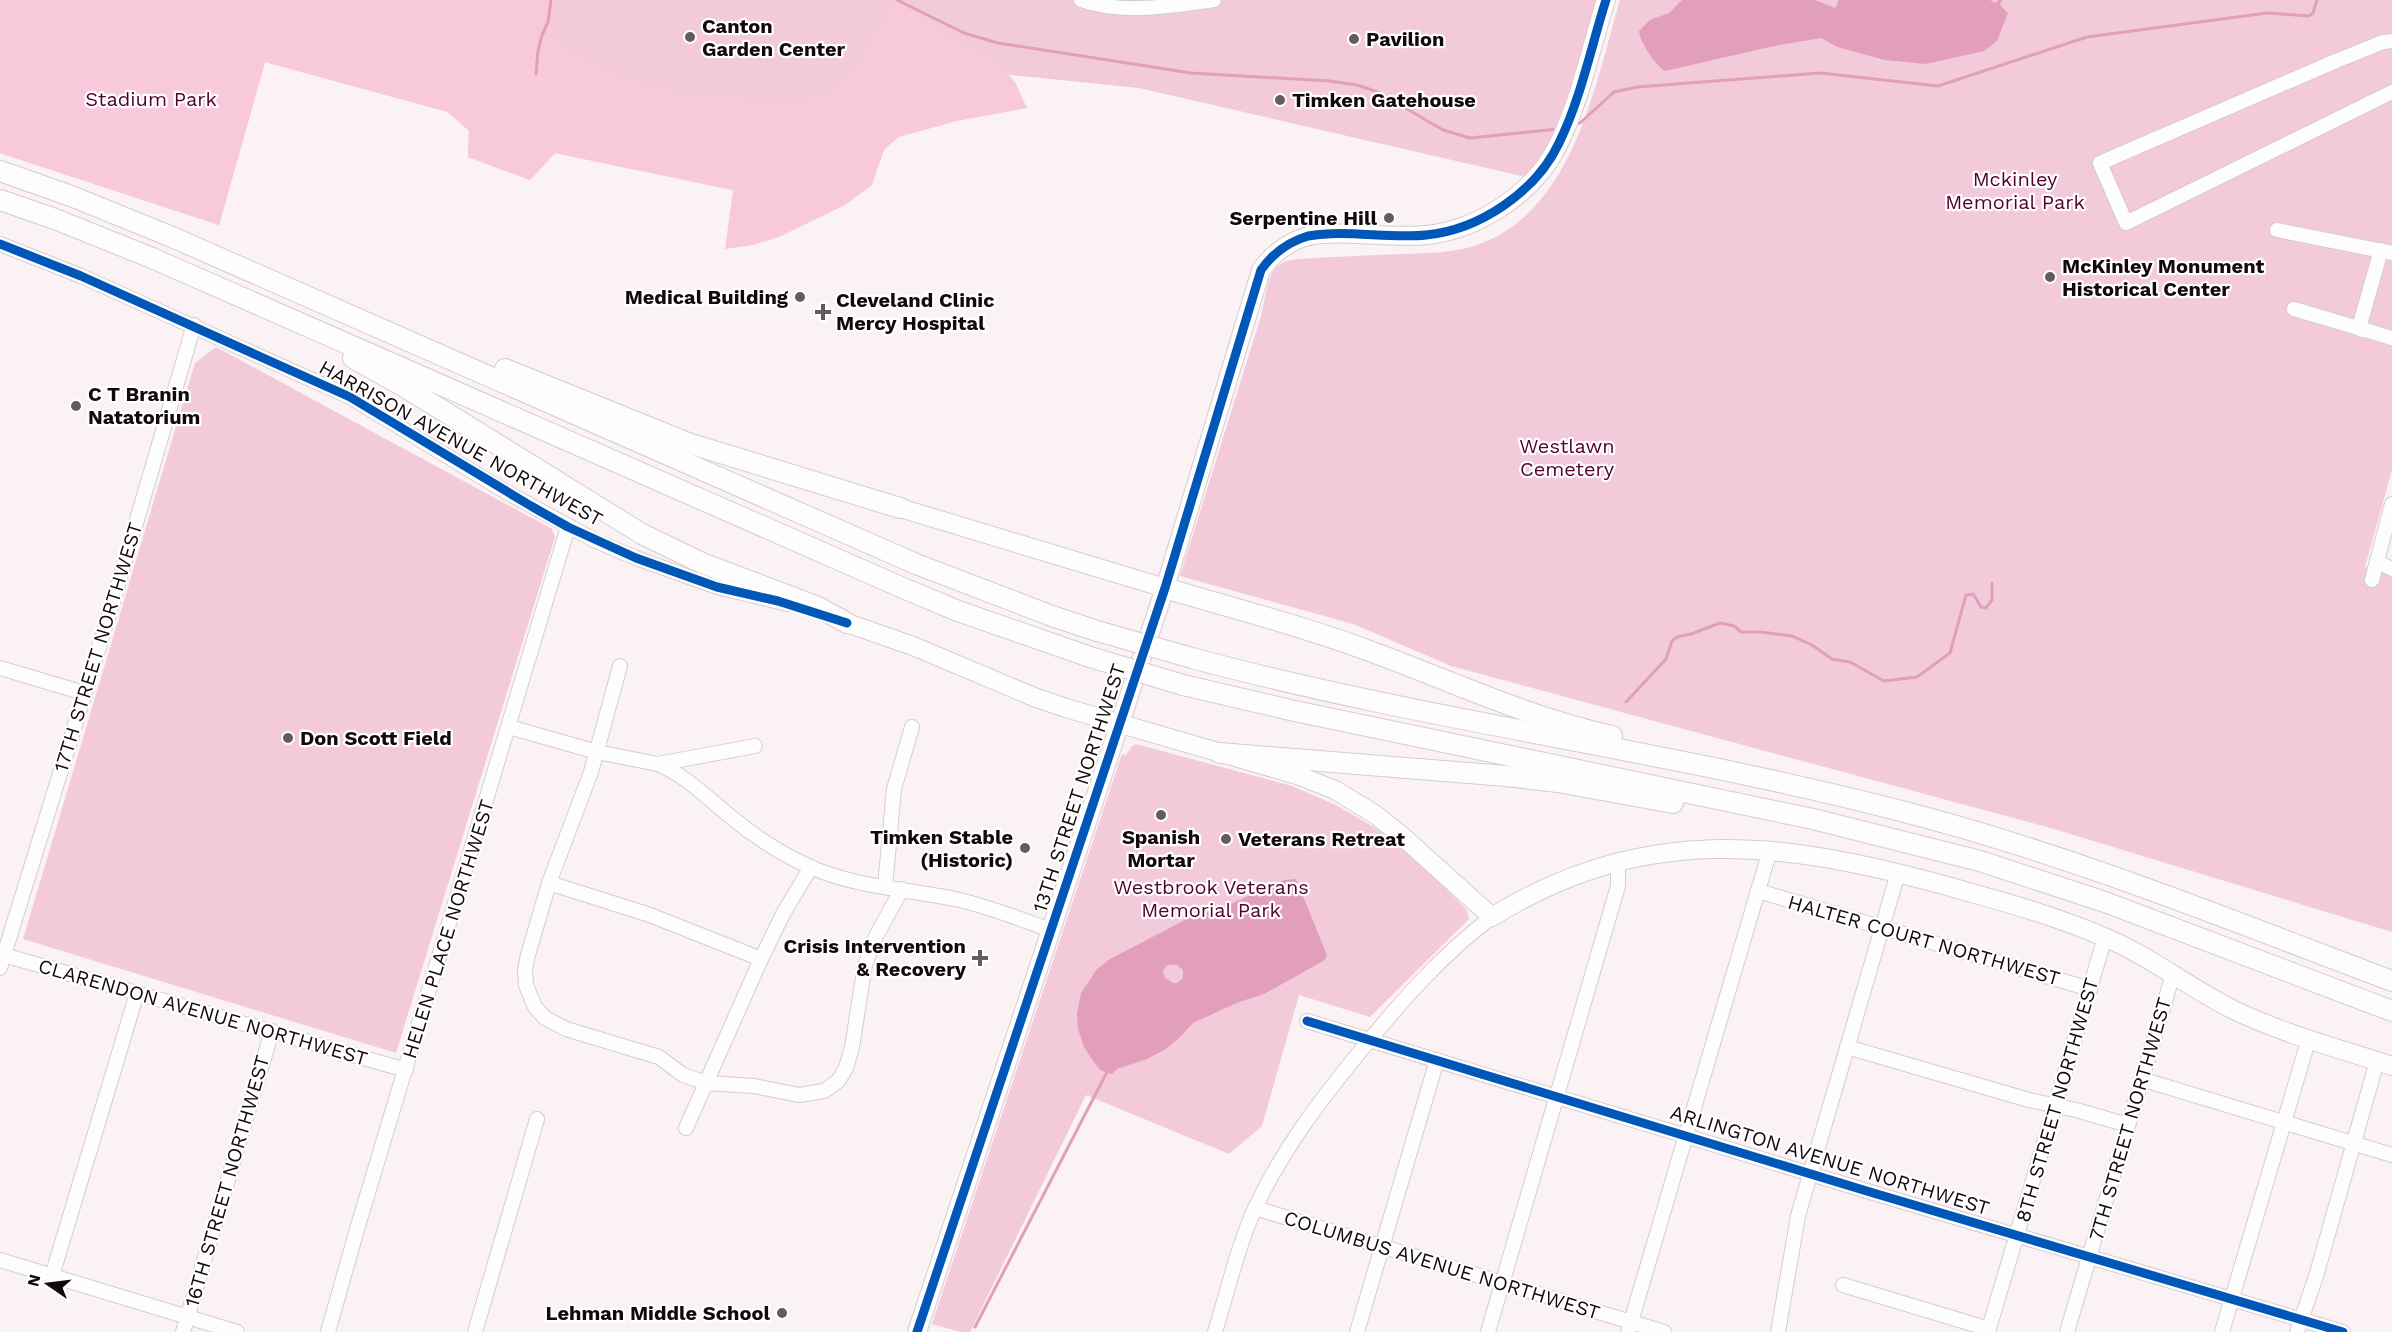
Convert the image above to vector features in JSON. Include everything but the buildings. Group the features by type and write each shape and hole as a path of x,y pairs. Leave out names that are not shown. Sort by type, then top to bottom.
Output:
{"highway":[{"path":"0,171 117,214 916,564 1008,600 1097,631 1191,658 1300,684 1811,790 1944,822 2062,858 2392,981"},
{"path":"0,200 111,241 903,588 958,611 1090,657 1183,685 1311,715 1891,837 1980,861 2105,902 2392,1011"},
{"path":"111,241 150,269 350,356 403,386 642,534 711,566 818,607 847,623"},
{"path":"352,315 464,352 688,442 900,508"},
{"path":"1165,588 1311,631 1572,725 1763,768 1811,790"},
{"path":"1220,753 1506,776 1647,798 1797,827 1891,837"}],"main road":[{"name":"13TH STREET NORTHWEST","path":"917,1332 1118,723 1165,588 1256,281 1272,256 1294,240 1314,234 1425,235 1468,224 1489,214 1519,193 1536,176 1559,144 1575,101 1606,0"},
{"path":"900,508 1165,588"},
{"name":"HARRISON AVENUE NORTHWEST","path":"847,623 913,646 1034,697 1297,774 1356,801 1402,836 1492,917"},
{"path":"1492,917 1535,892 1575,875 1641,855 1701,849 1770,850 1818,856 1898,873 2022,907 2105,937 2140,954 2238,1012 2385,1064"}],"street":[{"path":"1081,0 1101,6 1149,8 1214,0"},
{"path":"2392,41 2383,42 2336,61 2100,163 2126,223 2392,92"},
{"path":"2277,230 2386,251 2361,321 2362,330"},
{"name":"HARRISON AVENUE NORTHWEST","path":"0,244 81,276 350,398 568,527 636,558 731,591 778,601 847,623"},
{"path":"2294,309 2392,338"},
{"name":"17TH STREET NORTHWEST","path":"1,959 84,693 194,326"},
{"path":"2372,580 2392,504"},
{"name":"HELEN PLACE NORTHWEST","path":"328,1332 568,527"},
{"path":"2377,562 2392,569"},
{"path":"620,666 597,752 549,884 525,970 526,985 539,1013 566,1029 659,1057 683,1075 707,1083 754,1086 799,1095 824,1091 838,1081 849,1058 868,956 881,925 902,890"},
{"path":"0,668 84,693"},
{"path":"509,727 597,752 658,764 674,771 691,782 764,842 811,867 838,877 963,901 1051,930"},
{"path":"885,887 894,789 912,727"},
{"path":"658,764 755,746"},
{"path":"1630,1327 1770,850"},
{"path":"1488,1332 1618,886 1618,861"},
{"path":"686,1128 761,959 783,914 811,867"},
{"path":"1778,1332 1798,1215 1898,873"},
{"path":"549,884 650,915 761,959"},
{"name":"HALTER COURT NORTHWEST","path":"1758,891 2090,989"},
{"path":"1215,1332 1255,1208 1301,1126 1417,984 1452,949 1492,917"},
{"name":"8TH STREET NORTHWEST","path":"1989,1330 2105,937"},
{"name":"CLARENDON AVENUE NORTHWEST","path":"1,959 137,993 406,1070"},
{"name":"7TH STREET NORTHWEST","path":"2067,1332 2173,974"},
{"path":"52,1276 137,993"},
{"name":"ARLINGTON AVENUE NORTHWEST","path":"1307,1021 2232,1299 2299,1326 2343,1332"},
{"name":"16TH STREET NORTHWEST","path":"183,1332 272,1031"},
{"path":"2222,1332 2309,1038"},
{"path":"1846,1047 2029,1100 2128,1125"},
{"path":"1357,1332 1437,1060"},
{"path":"2299,1326 2354,1144 2385,1064"},
{"path":"2141,1079 2392,1155"},
{"path":"475,1332 537,1119"},
{"name":"COLUMBUS AVENUE NORTHWEST","path":"1255,1208 1502,1282 1630,1327 1664,1332"},
{"path":"0,1260 237,1332"},
{"path":"1843,1285 1989,1330"}],"green space":[{"name":"Stadium Park","path":"0,0 1597,0 1552,146 1526,177 1139,88 941,68 733,190 555,153 530,180 468,157 469,131 448,112 265,62 219,225 0,153"},
{"path":"0,0 557,0 554,25 558,40 602,68 672,91 746,99 812,98 836,88 846,79 864,54 892,3 996,62 1015,82 1027,108 957,121 899,137 884,150 872,185 845,205 779,237 753,245 725,249 733,190 555,153 530,180 468,157 469,131 448,112 265,62 219,225 0,153"},
{"name":"Westlawn Cemetery","path":"1620,0 2392,0 2392,470 2365,567 2392,575 2392,932 2054,829 1451,666 1353,624 1180,576 1261,316 1271,275 1275,269 1283,263 1298,259 1454,250 1471,247 1506,231 1534,208 1556,178 1574,145 1588,109"},
{"name":"Don Scott Field","path":"216,347 552,529 555,537 396,1053 23,939 195,363"},
{"name":"Westbrook Veterans Memorial Park","path":"1136,744 1292,786 1336,805 1377,829 1422,865 1467,910 1469,919 1370,1017 1299,995 1262,1126 1229,1154 1086,1095 970,1332 960,1332 932,1324 1122,754 1126,755"}],"shaded area":[{"path":"1682,0 1815,0 1835,8 1839,0 1990,0 1996,3 2002,0 2000,5 2008,13 1997,41 1984,51 1925,64 1885,60 1837,47 1821,38 1774,46 1665,71 1649,53 1639,31 1650,20 1669,13"},
{"path":"1296,879 1327,955 1325,960 1264,994 1239,1002 1193,1023 1166,1049 1147,1059 1117,1069 1112,1074 1100,1070 1084,1047 1078,1029 1077,1013 1081,993 1097,969 1110,959 1189,918 1233,903 1284,880","holes":["1168,965 1177,965 1183,970 1183,978 1173,983 1164,977 1163,970"]}],"waterway":[{"path":"536,74 538,51 548,22 551,0"},
{"path":"897,0 964,33 998,43 1191,73 1330,81 1357,85 1378,92 1443,130 1470,138 1557,129"},
{"path":"1575,124 1580,123 1614,92 1637,87 1820,73 1938,86 2087,37 2267,13 2309,16 2313,13 2317,0"},
{"path":"1626,702 1666,659 1672,641 1677,637 1720,623 1734,626 1741,632 1792,636 1812,645 1832,659 1850,662 1884,681 1917,677 1950,653 1966,595 1973,594 1981,607 1986,608 1992,600 1992,583"},
{"path":"975,1327 1107,1072"}],"cycle path":[{"path":"917,1332 1165,588 1261,270 1282,249 1308,236 1337,233 1411,236 1446,232 1485,217 1504,206 1536,177 1549,161 1559,143 1580,90 1606,0"},
{"path":"0,244 81,276 350,397 568,527 636,558 717,587 778,601 847,623"},
{"path":"1307,1021 1870,1192 2343,1332"}],"place":[{"name":"Canton Garden Center","path":"690,37"},
{"name":"Pavilion","path":"1354,39"},
{"name":"Timken Gatehouse","path":"1280,100"},
{"name":"Serpentine Hill","path":"1389,218"},
{"name":"McKinley Monument Historical Center","path":"2050,277"},
{"name":"Medical Building","path":"800,297"},
{"name":"Cleveland Clinic Mercy Hospital","path":"823,312"},
{"name":"C T Branin Natatorium","path":"76,406"},
{"name":"Don Scott Field","path":"288,738"},
{"name":"Spanish Mortar","path":"1161,815"},
{"name":"Veterans Retreat","path":"1226,839"},
{"name":"Timken Stable (Historic)","path":"1025,848"},
{"name":"Crisis Intervention & Recovery","path":"980,958"},
{"name":"Lehman Middle School","path":"782,1313"}],"park label":[{"name":"Mckinley Memorial Park","path":"2015,190"}]}
